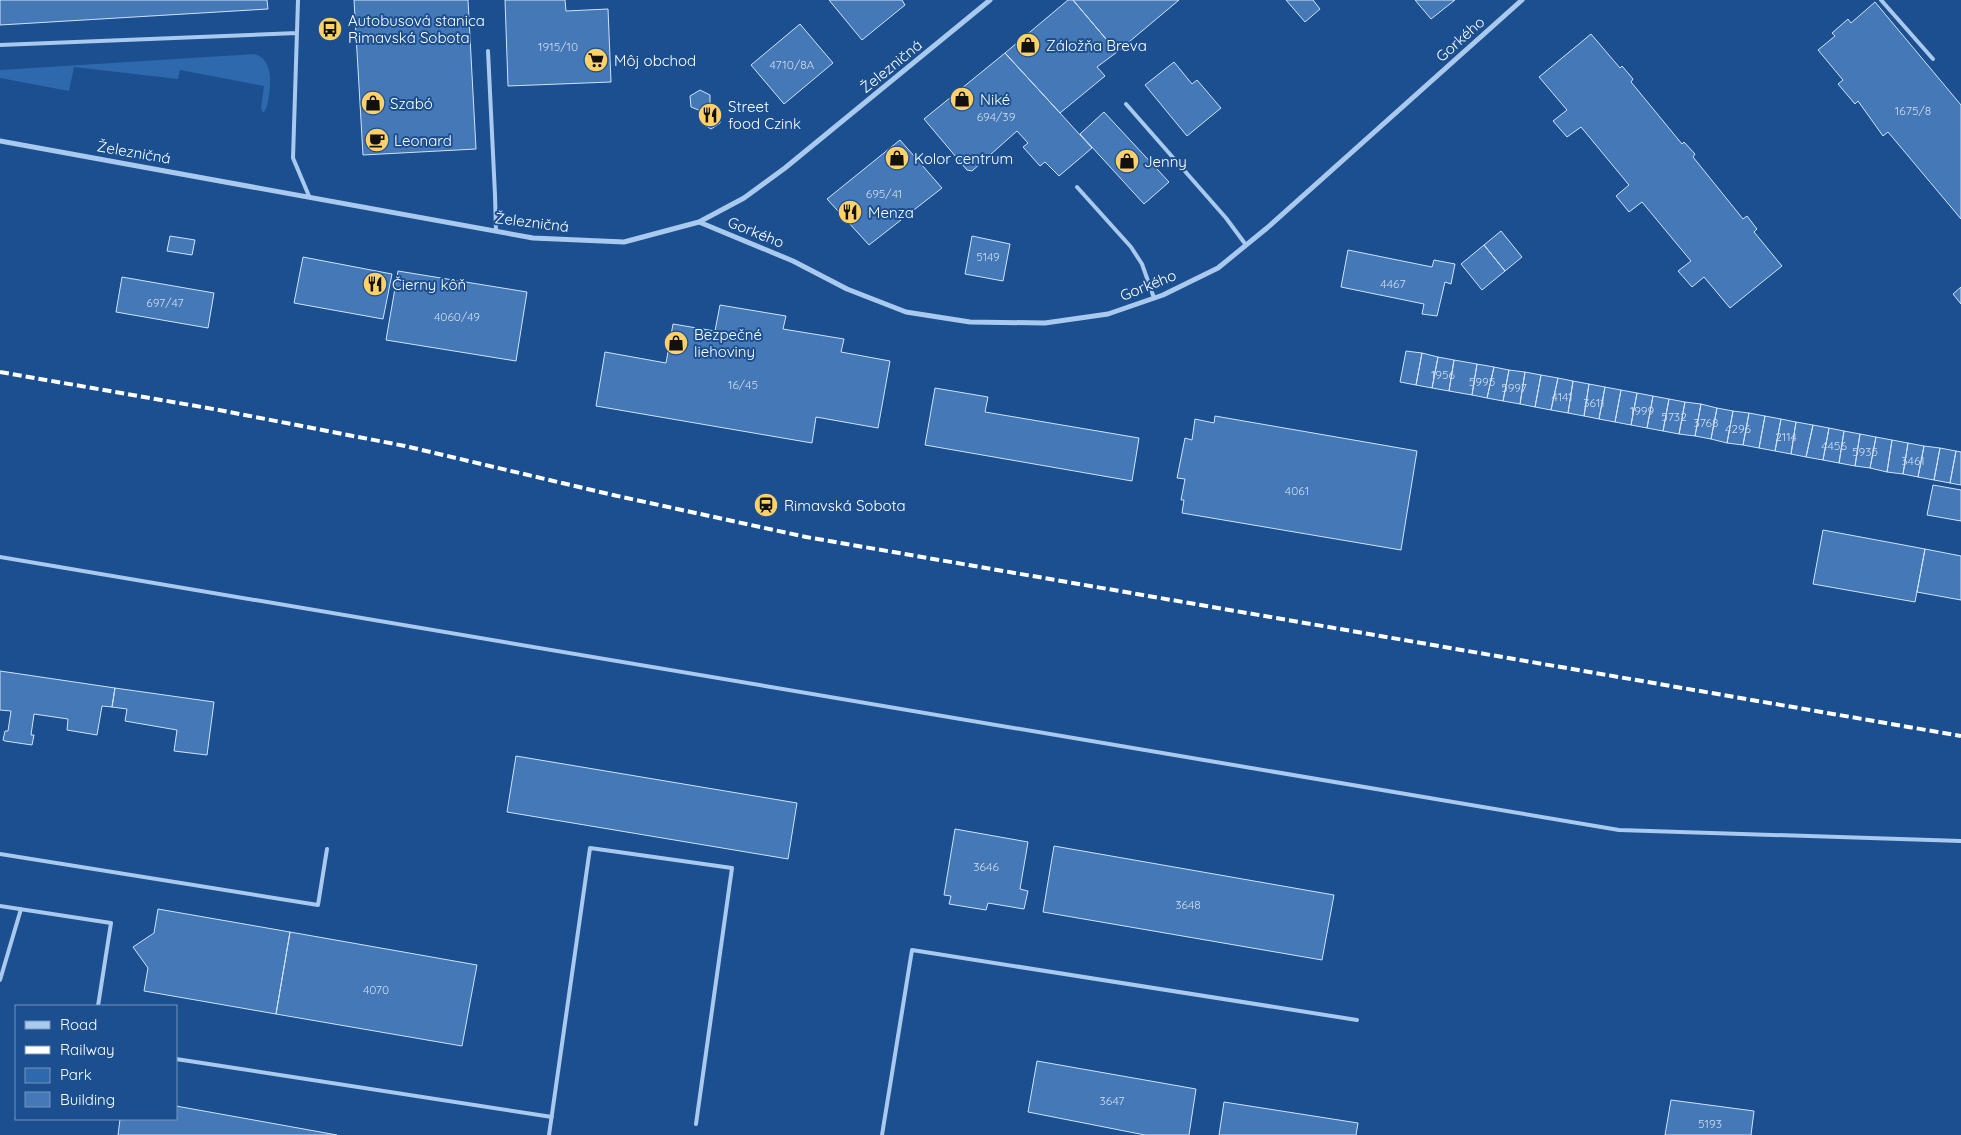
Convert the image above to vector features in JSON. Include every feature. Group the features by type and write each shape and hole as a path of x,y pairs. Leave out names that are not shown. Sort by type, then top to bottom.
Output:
{"street":[{"name":"Železničná","path":"0,141 533,238 624,242 699,222 744,198 785,168 990,0"},
{"name":"Gorkého","path":"699,222 793,261 846,289 906,312 970,322 1045,323 1108,314 1154,298 1218,268 1267,228 1522,0"}],"lane":[{"path":"298,0 293,158 309,196"},
{"path":"1881,0 1933,59"},
{"path":"0,45 297,33"},
{"path":"488,51 496,231"},
{"path":"1126,104 1226,218 1246,245"},
{"path":"1077,187 1131,247 1142,264 1154,298"},
{"path":"0,557 1619,830 1961,841"},
{"path":"549,1135 590,848 732,868 696,1124"},
{"path":"0,854 318,906 327,849"},
{"path":"0,906 111,923 98,1005"},
{"path":"0,980 21,909"},
{"path":"882,1135 912,950 1357,1020"},
{"path":"178,1059 552,1117"}],"green space":[{"path":"255,54 265,61 270,77 268,102 263,113 261,108 264,86 180,70 178,79 74,67 69,91 0,78 0,70"}],"building":[{"path":"0,0 267,0 268,9 0,25"},
{"path":"354,0 468,0 476,149 363,155"},
{"path":"505,0 565,0 566,11 608,9 611,82 508,86"},
{"path":"829,0 902,0 905,5 862,40"},
{"path":"1068,0 1073,0 1117,52 1097,67 1105,76 1060,113 1005,53"},
{"path":"1073,0 1179,0 1117,52"},
{"path":"1286,0 1313,0 1320,9 1305,22"},
{"path":"1415,0 1455,0 1431,19"},
{"path":"1875,2 1961,105 1961,219 1888,132 1883,136 1858,101 1855,104 1838,84 1843,80 1818,50 1835,36 1832,33 1848,19 1851,23"},
{"path":"800,24 833,63 784,104 751,65"},
{"path":"1591,34 1620,68 1622,66 1633,79 1631,82 1682,144 1684,142 1695,154 1693,157 1743,219 1747,216 1757,229 1754,232 1782,266 1730,308 1704,277 1692,287 1678,271 1691,261 1642,202 1629,212 1616,196 1629,185 1581,127 1567,137 1553,121 1567,110 1539,77"},
{"path":"1005,53 1092,148 1059,176 1045,162 1040,166 1023,147 1028,143 1017,131 972,171 967,170 924,119"},
{"path":"1174,62 1192,84 1197,80 1221,108 1187,136 1145,85"},
{"path":"700,90 710,95 710,106 720,111 720,123 711,129 701,123 701,111 691,107 690,96"},
{"path":"1104,112 1169,182 1144,204 1080,134"},
{"path":"900,140 942,188 869,245 827,199"},
{"path":"1501,231 1522,257 1505,271 1484,245"},
{"path":"170,236 195,240 192,255 167,251"},
{"path":"972,236 1010,244 1003,281 965,274"},
{"path":"1484,245 1505,271 1482,290 1461,264"},
{"path":"1348,250 1432,267 1434,260 1455,264 1451,284 1445,282 1437,316 1422,314 1424,304 1341,287"},
{"path":"303,257 392,274 383,319 294,303"},
{"path":"398,271 527,292 516,361 386,340"},
{"path":"122,277 214,293 208,328 116,312"},
{"path":"1961,287 1961,304 1953,294"},
{"path":"720,305 786,316 783,329 844,339 841,352 890,361 878,428 816,417 812,443 596,406 605,352 666,363 673,324 715,331"},
{"path":"1406,351 1422,353 1416,385 1400,382"},
{"path":"1422,353 1438,357 1432,388 1416,385"},
{"path":"1438,357 1454,360 1449,391 1432,388"},
{"path":"1454,360 1477,364 1472,395 1449,391"},
{"path":"1477,364 1494,367 1487,398 1472,395"},
{"path":"1494,367 1509,370 1503,401 1487,398"},
{"path":"1509,370 1525,372 1520,404 1503,401"},
{"path":"1525,372 1541,375 1535,407 1520,404"},
{"path":"1541,375 1558,378 1551,410 1535,407"},
{"path":"1558,378 1573,381 1568,413 1551,410"},
{"path":"1573,381 1589,384 1584,416 1568,413"},
{"path":"1589,384 1605,387 1599,419 1584,416"},
{"path":"1605,387 1621,390 1615,422 1599,419"},
{"path":"935,388 988,397 985,412 1139,438 1132,481 925,445"},
{"path":"1621,390 1637,393 1631,425 1615,422"},
{"path":"1637,393 1653,396 1647,428 1631,425"},
{"path":"1653,396 1669,399 1663,431 1647,428"},
{"path":"1669,399 1685,402 1679,434 1663,431"},
{"path":"1685,402 1701,404 1695,436 1679,434"},
{"path":"1701,404 1717,408 1711,439 1695,436"},
{"path":"1717,408 1733,411 1727,443 1711,439"},
{"path":"1733,411 1749,413 1743,445 1727,443"},
{"path":"1749,413 1765,416 1759,448 1743,445"},
{"path":"1215,416 1417,451 1401,550 1182,513 1184,500 1181,500 1185,479 1177,478 1185,438 1192,440 1195,419 1214,423"},
{"path":"1765,416 1781,419 1775,451 1759,448"},
{"path":"1781,419 1796,422 1791,454 1775,451"},
{"path":"1796,422 1813,425 1806,457 1791,454"},
{"path":"1813,425 1829,428 1823,460 1806,457"},
{"path":"1829,428 1844,431 1839,463 1823,460"},
{"path":"1844,431 1860,434 1855,466 1839,463"},
{"path":"1860,434 1876,437 1870,468 1855,466"},
{"path":"1876,437 1892,440 1887,472 1870,468"},
{"path":"1892,440 1908,443 1903,474 1887,472"},
{"path":"1908,443 1924,446 1918,477 1903,474"},
{"path":"1924,446 1940,448 1934,480 1918,477"},
{"path":"1940,448 1956,451 1950,483 1934,480"},
{"path":"1956,451 1961,452 1961,485 1950,483"},
{"path":"1933,485 1961,490 1961,521 1927,515"},
{"path":"1823,530 1925,549 1915,602 1813,584"},
{"path":"1925,549 1961,556 1961,600 1917,592"},
{"path":"0,671 115,688 112,707 102,706 97,735 67,730 68,719 34,714 31,735 34,735 32,745 5,741 3,740 5,731 8,731 11,711 0,710"},
{"path":"115,688 214,702 207,755 174,751 177,730 125,721 127,709 112,707"},
{"path":"516,756 797,803 788,859 507,812"},
{"path":"955,829 1028,842 1020,889 1028,891 1024,909 988,903 986,910 949,904 951,896 944,895"},
{"path":"1054,846 1334,895 1322,960 1043,912"},
{"path":"158,909 290,932 276,1014 144,991 148,968 133,947 154,933"},
{"path":"290,932 477,965 462,1046 276,1014"},
{"path":"1037,1061 1196,1089 1189,1135 1145,1135 1028,1112"},
{"path":"1671,1100 1754,1111 1751,1135 1665,1135"},
{"path":"1224,1102 1358,1123 1356,1135 1219,1135"},
{"path":"178,1106 337,1135 118,1135 120,1120 178,1120"}],"railway":[{"path":"0,372 219,410 405,446 613,495 806,537 1961,736"}],"place":[{"name":"Autobusová stanica Rimavská Sobota","path":"330,29"},
{"name":"Záložňa Breva","path":"1028,45"},
{"name":"Môj obchod","path":"596,60"},
{"name":"Niké","path":"962,99"},
{"name":"Szabó","path":"373,103"},
{"name":"Street food Czink","path":"710,115"},
{"name":"Leonard","path":"377,140"},
{"name":"Kolor centrum","path":"897,158"},
{"name":"Jenny","path":"1127,161"},
{"name":"Menza","path":"850,212"},
{"name":"Čierny kôň","path":"375,284"},
{"name":"Bezpečné liehoviny","path":"676,343"},
{"name":"Rimavská Sobota","path":"766,505"}]}
